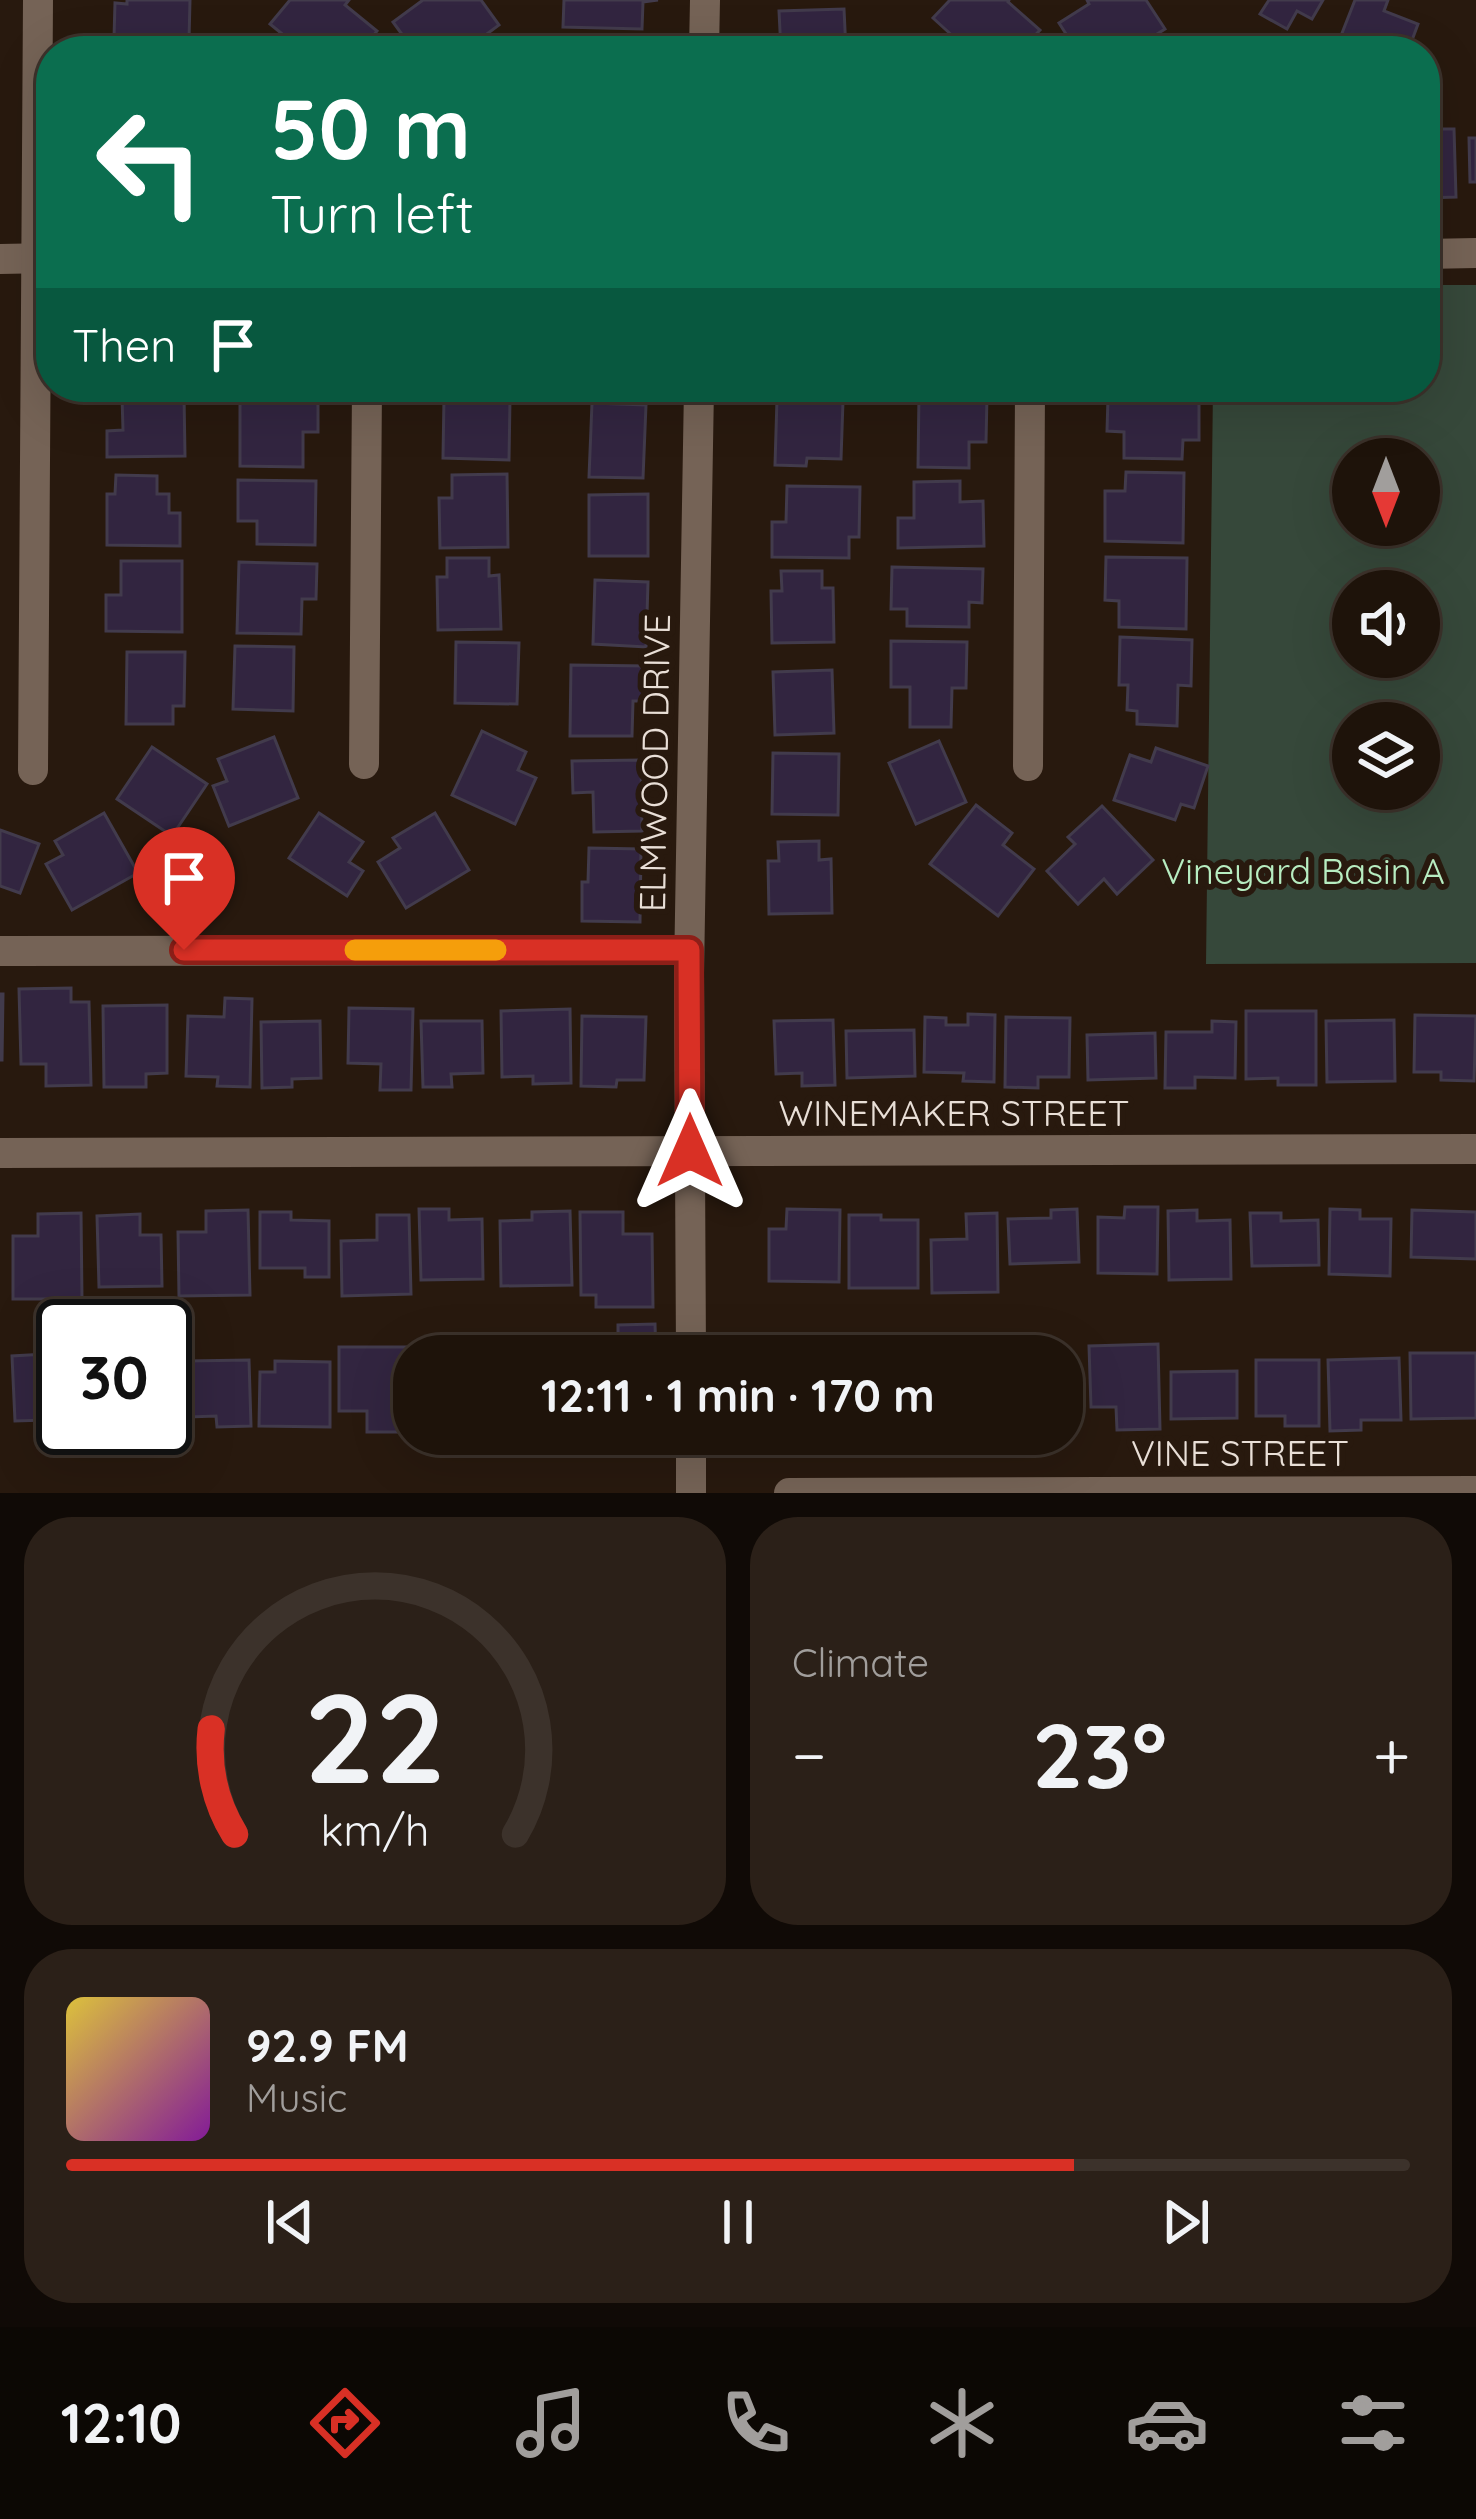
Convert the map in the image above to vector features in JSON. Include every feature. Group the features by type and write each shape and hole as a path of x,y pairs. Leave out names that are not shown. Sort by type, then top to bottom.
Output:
{"street":[{"path":"38,0 39,36"},
{"path":"704,36 705,0"},
{"path":"1440,254 1476,253"},
{"path":"0,259 36,258"},
{"path":"33,770 40,402"},
{"path":"364,764 367,402"},
{"name":"ELMWOOD DRIVE","path":"691,1335 689,950 699,402"},
{"path":"1028,766 1030,402"},
{"path":"0,951 689,950"},
{"name":"WINEMAKER STREET","path":"0,1153 1476,1149"},
{"path":"691,1455 691,1493"},
{"name":"VINE STREET","path":"789,1493 1476,1491"}],"green space":[{"name":"Vineyard Basin A","path":"1440,285 1476,285 1476,963 1206,964 1213,402 1440,402"}],"building":[{"path":"127,0 190,0 189,36 114,36 115,3 127,4"},
{"path":"290,0 349,0 345,5 377,31 373,36 285,36 270,24"},
{"path":"423,0 481,0 499,25 484,36 403,36 393,22"},
{"path":"564,0 658,0 643,2 642,29 563,27"},
{"path":"950,0 1009,0 1040,30 1034,36 953,36 933,18"},
{"path":"1087,0 1146,0 1165,29 1154,36 1067,36 1059,23 1089,4"},
{"path":"1269,0 1323,0 1312,19 1297,11 1287,29 1260,14"},
{"path":"1355,0 1388,0 1384,11 1418,24 1414,36 1341,36"},
{"path":"844,9 845,36 780,36 779,11"},
{"path":"1440,129 1454,129 1456,197 1440,198"},
{"path":"1469,138 1476,138 1476,182 1470,182"},
{"path":"122,402 184,402 185,456 107,457 107,431 123,430"},
{"path":"240,402 318,402 318,432 303,432 303,467 240,466"},
{"path":"444,402 510,402 509,460 443,458"},
{"path":"777,402 843,402 841,459 807,458 806,466 775,465"},
{"path":"919,402 987,402 986,442 969,442 969,468 918,467"},
{"path":"1108,402 1199,402 1199,440 1183,440 1182,459 1124,458 1124,432 1107,431"},
{"path":"592,403 646,405 643,478 589,477"},
{"path":"1126,472 1184,473 1183,543 1105,541 1105,491 1125,491"},
{"path":"507,474 508,547 440,548 439,498 452,498 452,475"},
{"path":"116,475 157,476 157,494 169,494 169,513 180,513 180,546 107,545 107,494 115,494"},
{"path":"238,480 316,481 315,545 257,544 257,521 238,521"},
{"path":"960,481 960,502 983,501 984,546 898,548 898,518 914,518 914,482"},
{"path":"787,486 860,487 859,537 849,537 849,558 772,557 772,522 786,522"},
{"path":"648,494 648,556 589,556 589,495"},
{"path":"1106,557 1187,558 1186,629 1119,627 1119,601 1105,600"},
{"path":"447,558 489,558 489,576 499,575 501,629 438,630 437,577 447,577"},
{"path":"121,561 182,561 182,632 106,631 106,595 121,595"},
{"path":"239,562 317,564 316,599 302,599 301,634 237,633"},
{"path":"892,567 983,569 982,603 969,602 969,627 907,626 907,609 891,609"},
{"path":"781,571 822,571 822,588 833,588 834,642 772,643 771,591 782,591"},
{"path":"595,580 648,582 646,647 593,644"},
{"path":"1120,637 1192,640 1191,686 1178,685 1177,726 1137,724 1137,711 1127,710 1128,685 1119,685"},
{"path":"891,641 967,642 966,688 952,688 951,727 910,727 910,687 891,687"},
{"path":"456,642 519,643 517,704 455,703"},
{"path":"235,646 294,647 293,711 233,709"},
{"path":"127,652 185,652 184,706 173,706 173,724 126,724"},
{"path":"571,665 648,666 648,701 633,701 632,736 570,736"},
{"path":"832,670 834,733 775,735 773,672"},
{"path":"482,731 526,752 518,770 536,778 515,824 452,795"},
{"path":"274,737 298,798 229,826 213,786 227,781 218,759"},
{"path":"939,741 966,802 916,824 889,763"},
{"path":"152,747 207,784 172,836 117,799"},
{"path":"1156,748 1208,766 1194,808 1181,804 1175,820 1114,800 1130,755 1151,762"},
{"path":"773,753 839,754 838,815 772,814"},
{"path":"641,760 642,831 594,832 593,792 573,793 572,761"},
{"path":"976,805 1012,833 1003,845 1034,869 998,916 930,864"},
{"path":"1102,806 1153,860 1117,894 1104,879 1078,904 1047,871 1075,844 1068,837"},
{"path":"104,813 138,873 72,910 46,864 63,855 55,841"},
{"path":"319,813 363,842 349,862 363,871 347,896 289,858"},
{"path":"435,813 469,870 406,908 378,862 400,848 393,838"},
{"path":"0,830 39,844 20,893 0,886"},
{"path":"819,841 819,860 831,859 832,913 769,914 768,861 779,861 778,842"},
{"path":"589,848 641,849 640,922 582,921 582,882 588,882"},
{"path":"71,988 71,1002 89,1002 91,1085 46,1086 46,1064 21,1064 19,989"},
{"path":"3,994 2,1060 0,1060"},
{"path":"225,998 252,999 250,1087 217,1086 218,1077 186,1076 188,1016 224,1017"},
{"path":"167,1005 167,1073 146,1074 146,1087 104,1087 103,1006"},
{"path":"349,1008 413,1009 411,1090 380,1090 381,1064 348,1063"},
{"path":"570,1009 571,1083 533,1084 533,1076 502,1077 501,1011"},
{"path":"1246,1011 1316,1011 1316,1085 1278,1085 1278,1078 1246,1079"},
{"path":"968,1014 995,1015 994,1082 963,1081 964,1073 924,1072 925,1017 946,1018 946,1025 968,1025"},
{"path":"1415,1015 1476,1016 1474,1081 1441,1080 1441,1072 1414,1072"},
{"path":"582,1016 646,1017 644,1080 617,1080 616,1087 581,1086"},
{"path":"1006,1017 1070,1018 1069,1077 1038,1077 1038,1088 1005,1087"},
{"path":"833,1020 835,1085 802,1086 802,1073 776,1074 774,1021"},
{"path":"1394,1020 1395,1081 1327,1082 1326,1021"},
{"path":"320,1021 321,1078 292,1079 292,1087 262,1088 261,1022"},
{"path":"421,1021 482,1021 483,1073 451,1074 452,1087 423,1087"},
{"path":"1212,1021 1236,1022 1235,1078 1195,1077 1195,1088 1165,1088 1166,1032 1212,1032"},
{"path":"914,1030 915,1076 847,1078 846,1031"},
{"path":"1155,1033 1156,1078 1088,1080 1087,1035"},
{"path":"1125,1207 1158,1207 1157,1274 1098,1273 1098,1217 1124,1218"},
{"path":"419,1209 449,1209 449,1220 482,1219 483,1279 421,1280"},
{"path":"787,1209 840,1210 839,1282 769,1281 769,1229 786,1229"},
{"path":"1077,1209 1079,1262 1010,1264 1008,1219 1051,1218 1051,1210"},
{"path":"1330,1209 1360,1210 1360,1219 1391,1219 1390,1276 1329,1274"},
{"path":"248,1210 250,1295 179,1296 178,1232 206,1232 206,1211"},
{"path":"1197,1210 1197,1221 1230,1220 1231,1279 1169,1280 1168,1211"},
{"path":"1412,1210 1476,1212 1476,1259 1411,1257"},
{"path":"570,1211 572,1285 501,1286 500,1221 532,1220 532,1212"},
{"path":"260,1212 291,1212 291,1220 329,1221 329,1277 305,1277 305,1268 260,1268"},
{"path":"580,1212 623,1212 623,1234 652,1234 653,1307 596,1307 596,1295 581,1295"},
{"path":"81,1213 82,1299 13,1299 13,1236 38,1236 38,1214"},
{"path":"997,1213 998,1292 932,1293 931,1240 967,1239 966,1214"},
{"path":"1250,1213 1281,1213 1281,1221 1318,1220 1319,1265 1252,1266"},
{"path":"140,1214 140,1235 161,1235 162,1286 99,1287 97,1216"},
{"path":"377,1215 409,1215 411,1294 342,1296 341,1241 377,1240"},
{"path":"849,1215 918,1220 918,1288 849,1288"},
{"path":"655,1324 655,1335 618,1335 618,1325"},
{"path":"1158,1344 1160,1429 1117,1430 1116,1407 1091,1407 1089,1346"},
{"path":"339,1347 393,1347 393,1432 367,1432 367,1411 339,1411"},
{"path":"1410,1353 1476,1353 1476,1418 1411,1419"},
{"path":"36,1355 36,1420 15,1421 12,1356"},
{"path":"1399,1358 1401,1420 1361,1420 1361,1430 1330,1431 1328,1360"},
{"path":"249,1360 251,1426 217,1427 216,1416 192,1417 192,1361"},
{"path":"1256,1360 1319,1360 1319,1426 1285,1426 1285,1416 1256,1416"},
{"path":"275,1361 330,1362 330,1427 259,1426 260,1372 275,1372"},
{"path":"1237,1371 1237,1418 1171,1419 1171,1372"}],"slow traffic":[{"path":"355,950 496,950"}],"route":[{"path":"184,950 689,950 690,1151"}]}
